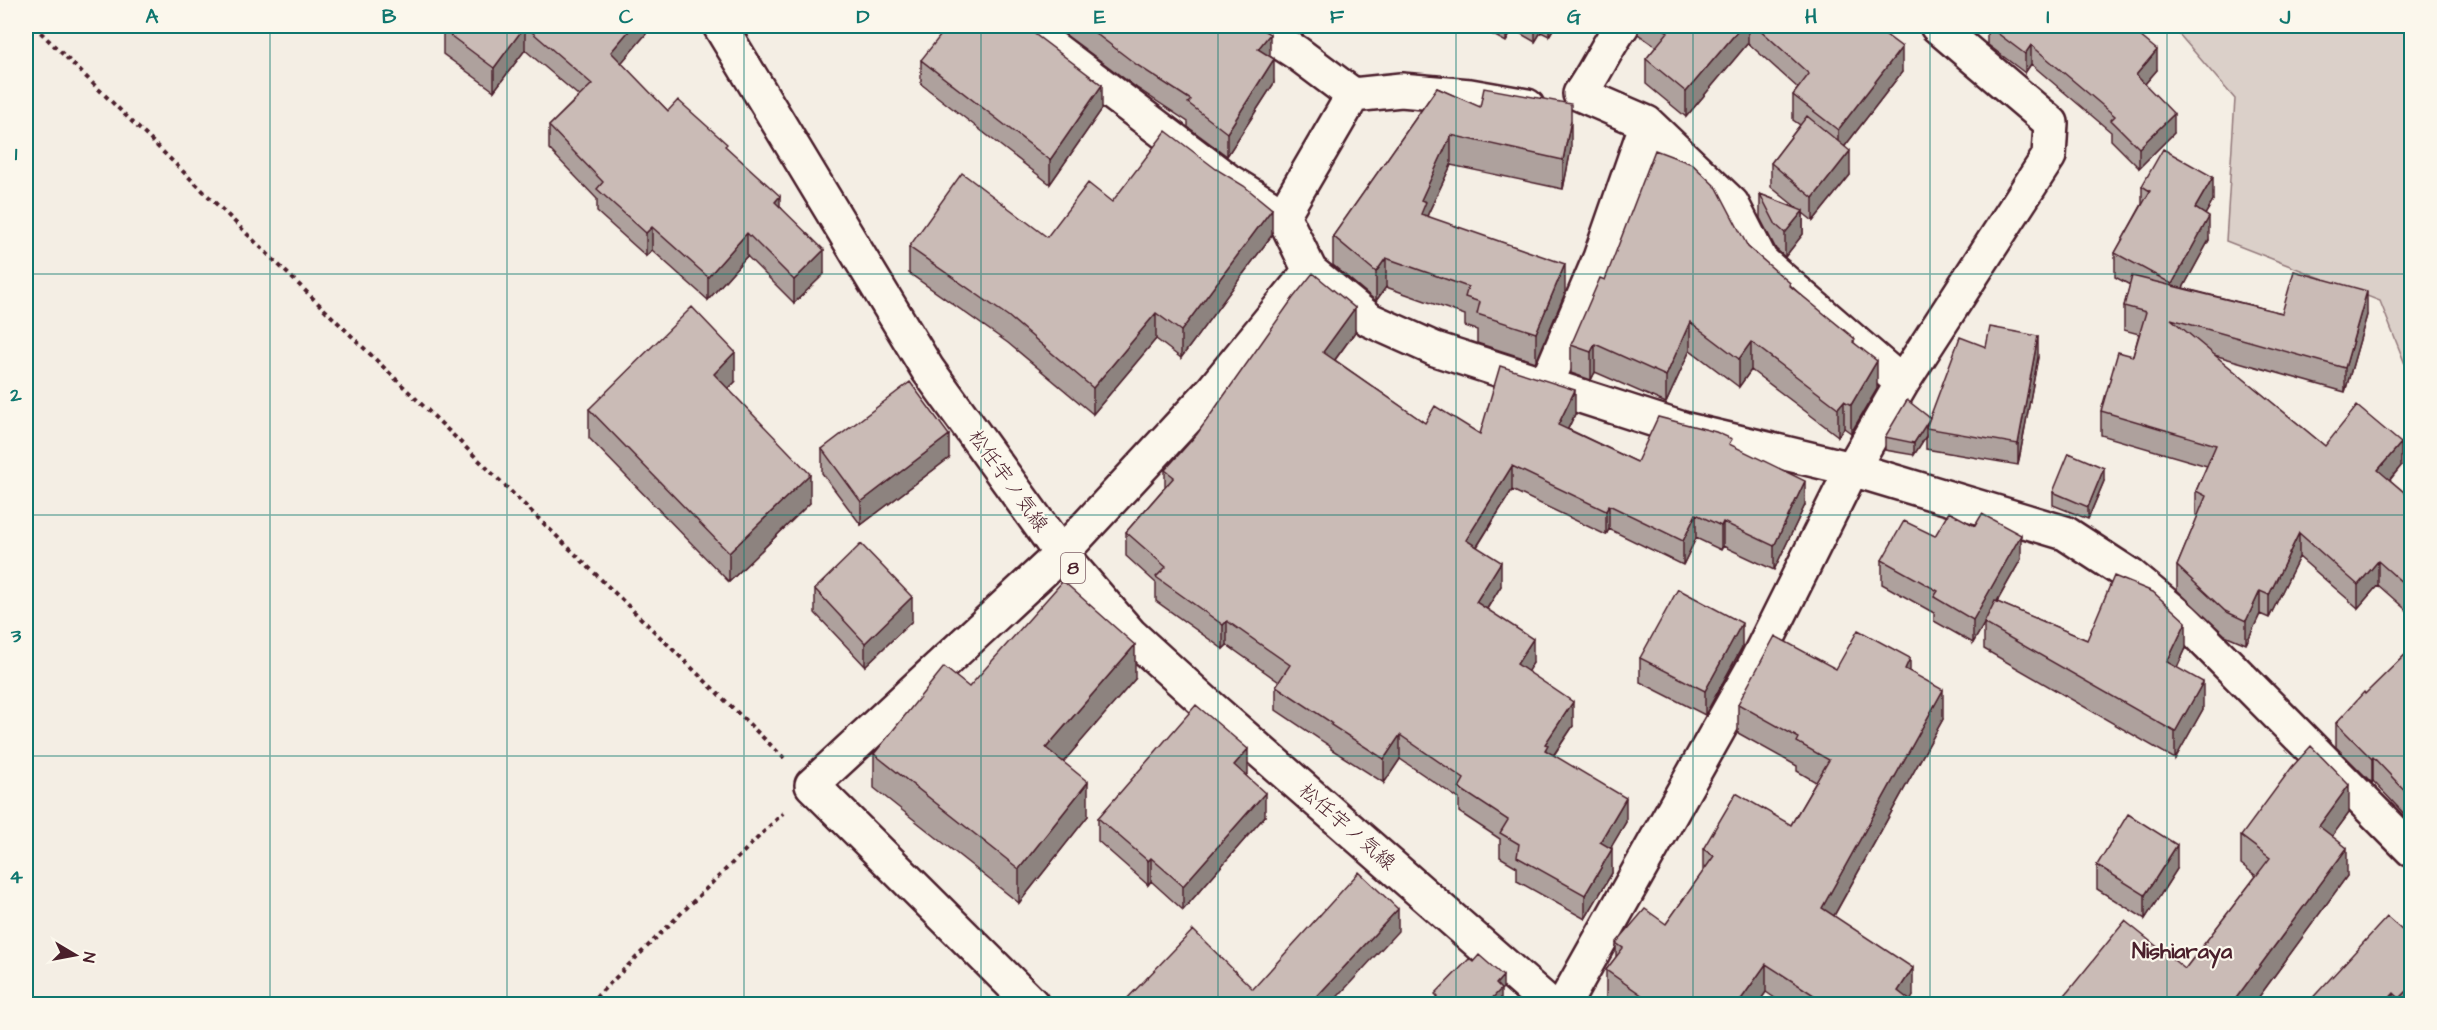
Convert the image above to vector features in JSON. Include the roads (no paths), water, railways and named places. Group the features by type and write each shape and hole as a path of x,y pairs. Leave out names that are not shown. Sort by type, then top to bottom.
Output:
{"street":[{"name":"松任宇ノ気線","path":"720,26 928,370 1061,554 1130,634 1550,1005"},
{"path":"1024,26 1227,180 1283,215 1310,271 1370,320 1435,349 1683,429 1852,469 2065,534 2131,576 2184,620 2412,850"},
{"path":"1255,26 1297,53 1353,95 1401,90 1470,96 1527,106 1577,98 1589,82 1608,44 1622,26"},
{"path":"1564,1005 1753,668 1852,469 1902,383 2049,156 2050,123 1936,26"},
{"path":"1580,94 1647,123 1732,204 1761,261 1902,383"},
{"path":"1283,215 1353,95"},
{"path":"1546,385 1600,258 1647,123"},
{"path":"1032,1005 812,785 1061,554 1212,391 1310,271"}],"district":[{"name":"Nishiaraya","path":"2182,951"}]}
